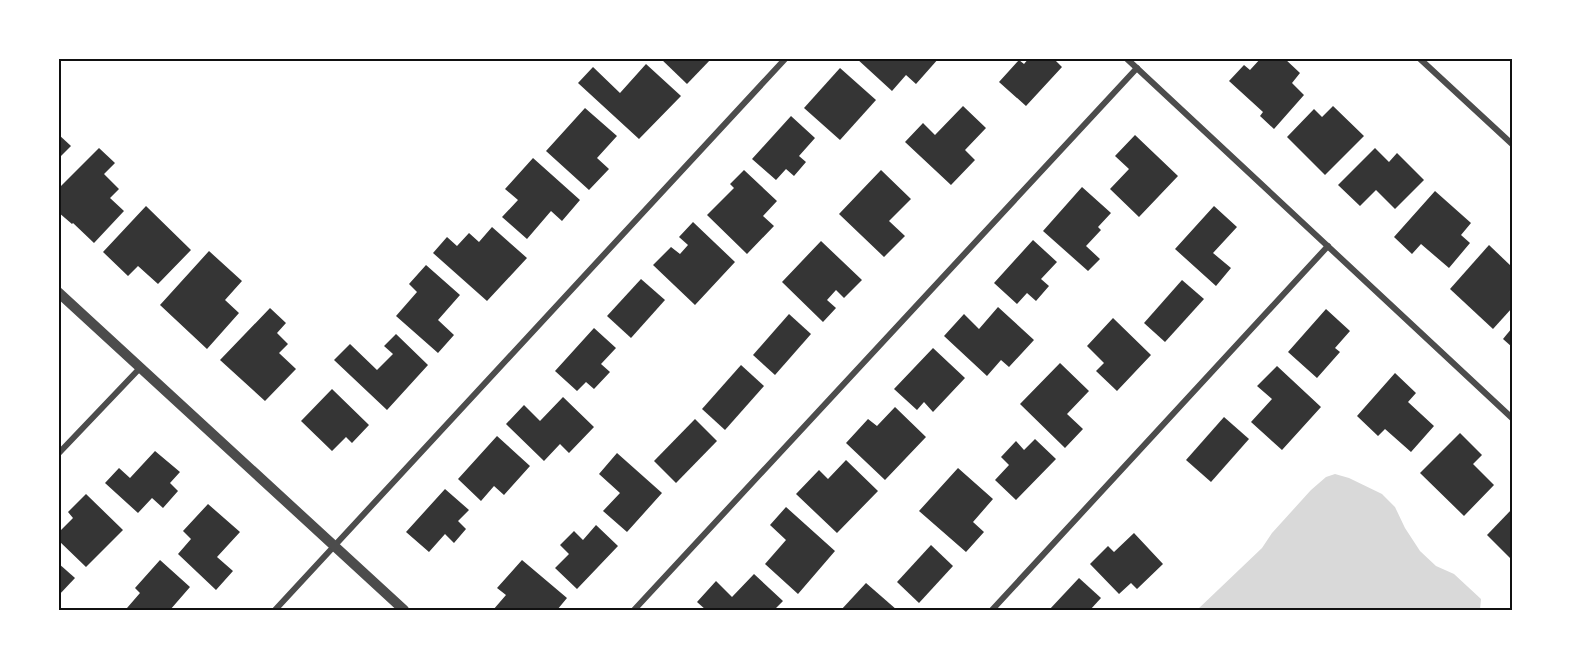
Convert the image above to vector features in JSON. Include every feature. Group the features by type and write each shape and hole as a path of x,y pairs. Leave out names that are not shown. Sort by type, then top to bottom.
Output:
{"street":[{"path":"274,610 786,58"},
{"path":"1126,58 1512,418"},
{"path":"1419,58 1512,144"},
{"path":"634,610 1137,68"},
{"path":"992,610 1329,246"},
{"path":"58,292 404,610"},
{"path":"58,454 140,368"}],"shaded area":[{"path":"1335,474 1349,478 1382,494 1395,507 1420,551 1436,566 1454,574 1481,599 1480,610 1197,610 1262,548 1272,533 1311,490 1326,477"}],"building":[{"path":"660,58 712,58 687,84"},
{"path":"856,58 939,58 916,84 906,75 892,91"},
{"path":"1029,58 1053,58 1062,67 1026,106 999,82 1019,60 1024,64"},
{"path":"1261,58 1284,58 1300,73 1292,83 1304,95 1274,129 1260,116 1263,112 1229,81 1244,65 1250,70"},
{"path":"646,64 681,96 639,139 578,83 593,67 620,93"},
{"path":"840,68 876,100 840,140 804,108"},
{"path":"963,106 986,128 965,150 975,160 951,185 905,142 923,123 935,135"},
{"path":"1333,106 1364,136 1325,175 1287,137 1314,109 1322,117"},
{"path":"585,108 617,136 597,158 609,169 589,190 546,151"},
{"path":"791,116 815,138 799,156 806,162 794,176 786,169 776,180 752,159"},
{"path":"58,134 71,146 58,159"},
{"path":"1135,135 1178,176 1139,217 1110,189 1129,169 1115,156"},
{"path":"99,148 115,163 104,174 119,189 110,198 124,211 94,243 58,212 58,189"},
{"path":"1375,148 1389,162 1397,153 1424,180 1395,209 1376,190 1360,206 1338,185"},
{"path":"533,158 580,200 562,221 551,211 527,239 502,217 518,200 505,189"},
{"path":"744,170 777,201 763,216 774,226 747,254 707,215 734,188 730,184"},
{"path":"881,170 911,199 889,221 905,236 884,257 839,214"},
{"path":"1082,187 1111,213 1098,227 1101,230 1086,246 1100,259 1088,271 1043,231"},
{"path":"1435,191 1471,223 1461,235 1470,243 1449,268 1421,244 1412,254 1394,237"},
{"path":"146,206 191,250 158,284 138,266 128,276 103,252"},
{"path":"1214,206 1237,227 1213,253 1231,268 1216,286 1175,249"},
{"path":"693,222 735,262 695,305 653,265 671,247 680,254 688,245 679,237"},
{"path":"492,227 527,258 487,301 433,253 447,237 457,246 469,233 479,242"},
{"path":"1033,240 1057,262 1041,279 1049,286 1036,301 1027,293 1017,304 994,283"},
{"path":"821,241 862,280 844,298 836,290 827,300 836,308 823,322 782,282"},
{"path":"1489,245 1512,267 1512,308 1493,329 1450,289"},
{"path":"209,251 242,281 225,300 239,313 207,349 160,305"},
{"path":"426,265 460,295 438,320 454,335 438,353 396,316 417,292 409,284"},
{"path":"641,279 665,300 631,338 607,316"},
{"path":"1182,280 1204,299 1165,342 1144,323"},
{"path":"998,307 1034,340 1009,367 1001,360 987,376 944,336 964,314 979,329"},
{"path":"270,308 286,323 277,333 288,344 279,353 296,369 265,401 220,360"},
{"path":"1326,309 1350,331 1335,348 1340,352 1317,378 1288,352"},
{"path":"789,314 811,334 775,375 753,355"},
{"path":"1113,318 1151,355 1117,391 1096,371 1104,363 1087,346"},
{"path":"594,328 616,348 601,364 610,372 594,389 586,382 577,391 555,371"},
{"path":"1512,328 1512,347 1503,339"},
{"path":"396,334 428,365 387,410 334,360 350,344 377,370 393,354 384,346"},
{"path":"933,348 965,378 933,412 924,402 917,410 894,389"},
{"path":"1060,363 1089,391 1067,414 1083,429 1065,448 1020,404"},
{"path":"741,365 764,386 725,430 702,409"},
{"path":"1277,366 1321,407 1282,450 1251,422 1272,399 1257,386"},
{"path":"1395,373 1416,393 1408,402 1434,426 1411,452 1385,429 1378,436 1357,416"},
{"path":"332,389 369,425 352,443 346,437 332,451 301,421"},
{"path":"563,397 594,427 569,453 560,444 544,461 506,424 524,405 540,421"},
{"path":"895,407 926,437 885,480 846,443 868,419 877,426"},
{"path":"1224,417 1249,439 1211,482 1186,460"},
{"path":"695,419 717,441 676,483 654,461"},
{"path":"1460,433 1482,455 1473,464 1494,485 1464,516 1420,473"},
{"path":"497,436 530,466 504,495 494,486 481,501 458,479"},
{"path":"1035,439 1056,459 1016,500 995,480 1009,465 1001,457 1016,441 1024,450"},
{"path":"155,451 180,472 170,483 178,491 163,508 152,498 138,513 105,483 119,468 130,478"},
{"path":"617,453 662,493 627,532 603,511 620,493 599,474"},
{"path":"846,460 878,491 837,533 796,494 819,470 828,479"},
{"path":"958,468 993,499 973,522 984,532 966,552 919,511"},
{"path":"445,489 469,510 458,521 466,529 454,543 445,534 429,552 406,532"},
{"path":"86,494 123,530 86,567 58,540 58,533 73,518 68,512"},
{"path":"208,504 240,532 217,557 233,571 216,590 178,554 191,539 183,531"},
{"path":"786,507 835,551 798,594 765,564 786,540 770,525"},
{"path":"1512,509 1512,560 1487,535"},
{"path":"596,525 618,546 577,589 555,568 569,554 560,545 574,531 583,540"},
{"path":"1134,533 1163,564 1137,589 1131,583 1119,594 1090,564 1108,546 1114,552"},
{"path":"931,545 953,566 919,603 897,582"},
{"path":"160,560 190,587 170,610 130,610 127,608 140,593 135,588"},
{"path":"522,560 567,598 557,610 493,610 506,595 497,588"},
{"path":"58,563 75,578 58,596"},
{"path":"754,574 783,601 774,610 706,610 697,602 716,581 732,597"},
{"path":"1079,578 1101,598 1090,610 1049,610"},
{"path":"866,583 897,610 841,610"}]}
